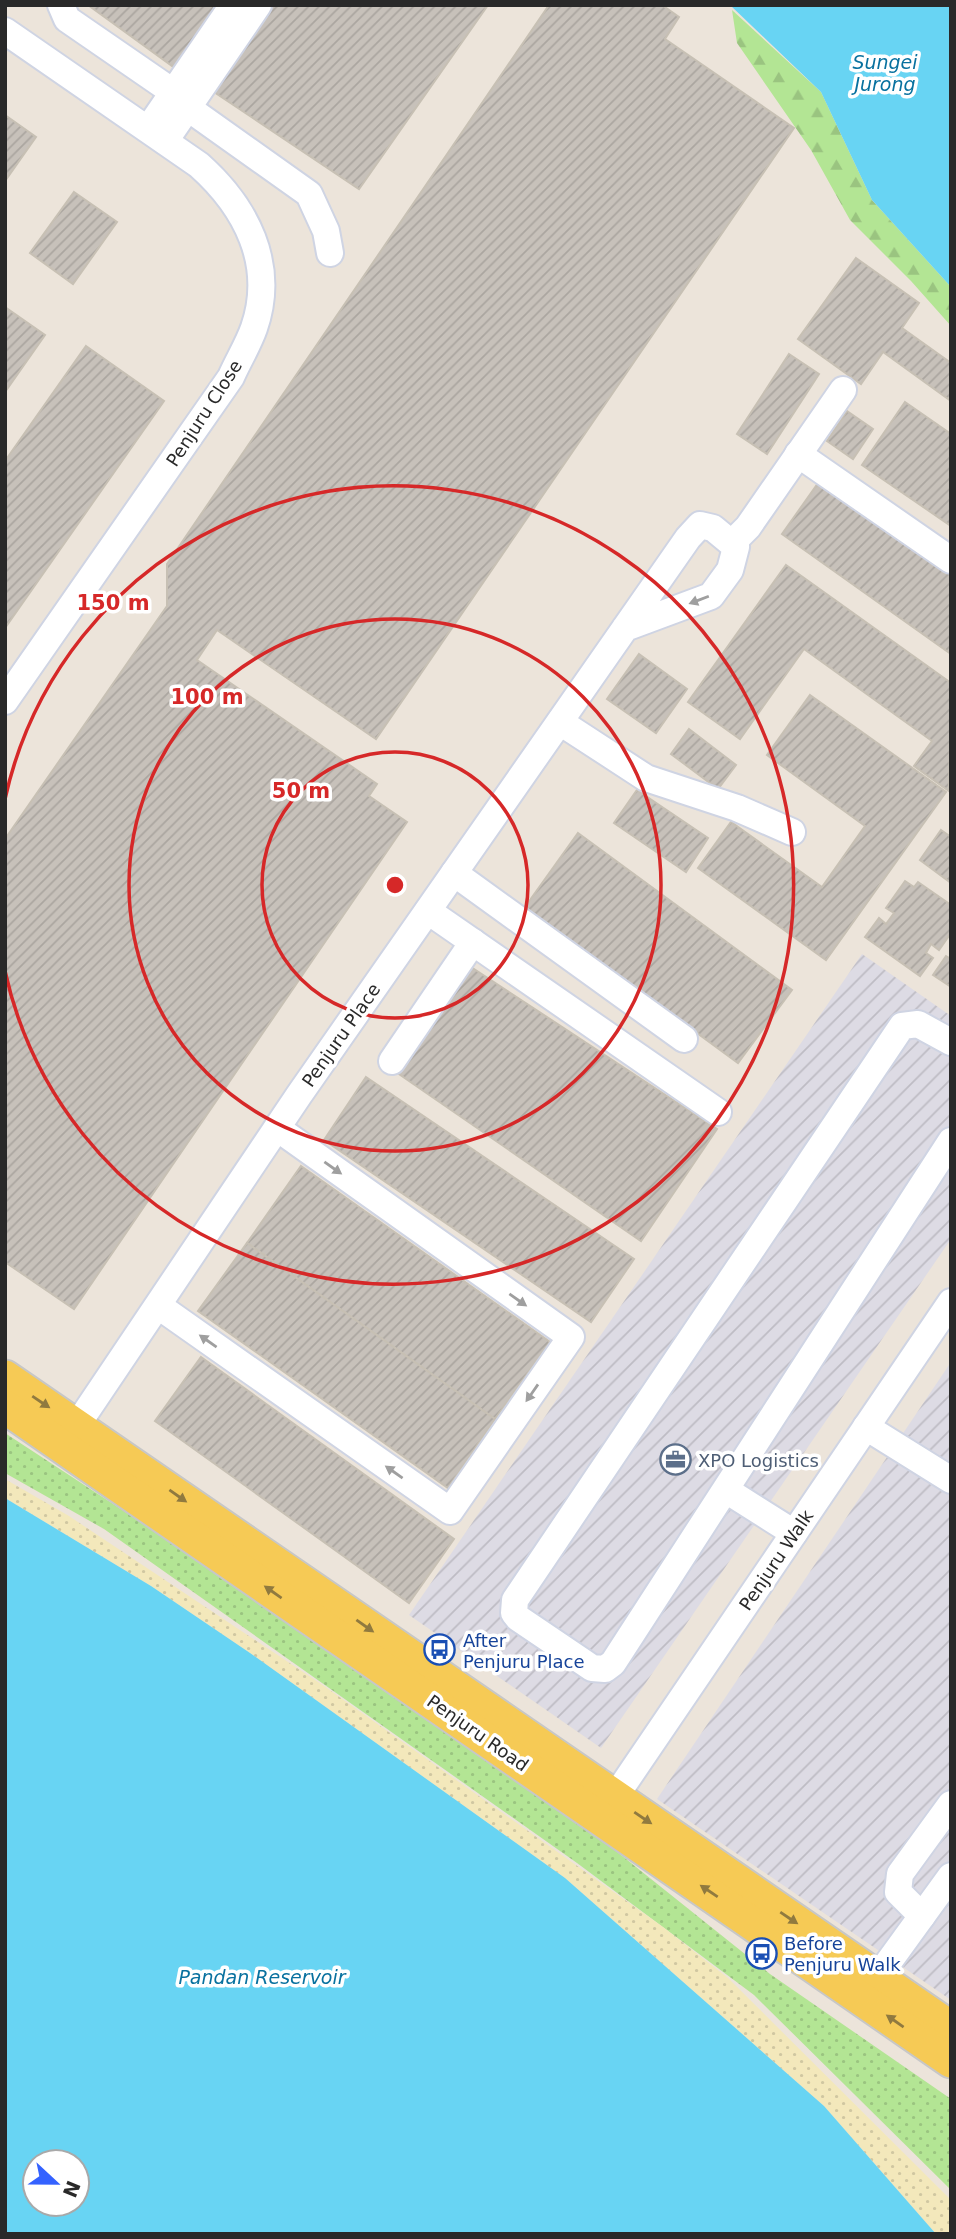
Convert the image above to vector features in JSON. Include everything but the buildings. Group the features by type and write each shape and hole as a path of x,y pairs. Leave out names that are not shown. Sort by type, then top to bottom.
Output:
{"main road":[{"name":"Penjuru Road","path":"5,1377 70,1436 607,1808 951,2061"},
{"name":"Penjuru Road","path":"5,1407 70,1436"},
{"name":"Penjuru Road","path":"607,1808 877,1978 951,2028"}],"street":[{"path":"61,5 67,19 309,194 326,231 330,253"},
{"path":"157,135 180,100 233,5"},
{"path":"180,100 258,5"},
{"name":"Penjuru Close","path":"5,31 157,135 223,186 242,212 261,264 254,327 231,377 5,701"},
{"path":"625,628 711,596 730,570 736,547 732,543 748,527 843,390"},
{"path":"799,454 951,559"},
{"name":"Penjuru Place","path":"70,1436 277,1128 625,628 700,525 713,528 732,543"},
{"path":"560,722 646,778 737,808 792,832"},
{"path":"454,873 684,1039"},
{"path":"428,911 718,1112"},
{"path":"392,1061 473,943"},
{"path":"951,1042 918,1024 902,1026 515,1600 514,1614 592,1668 605,1669 619,1654 951,1141"},
{"path":"159,1307 450,1511 571,1338 277,1128"},
{"name":"Penjuru Walk","path":"607,1808 951,1302"},
{"path":"866,1427 951,1480"},
{"path":"726,1490 794,1533"},
{"path":"922,1916 898,1892 900,1874 951,1804"},
{"path":"877,1978 951,1876"}],"shaded area":[{"path":"862,954 951,1016 951,1239 601,1748 409,1615"},
{"path":"951,1362 951,2000 657,1799"}],"green space":[{"path":"732,10 821,92 872,200 951,287 951,326 850,220 811,150 737,43"},
{"path":"5,1433 165,1538 596,1835 770,1974 951,2099 951,2190 754,1995 577,1863 104,1529 5,1473"}],"sand":[{"path":"5,1479 69,1516 324,1686 663,1927 728,1978 951,2200 951,2234 936,2234 824,2106 565,1878 250,1653 151,1586 5,1498"}],"water":[{"name":"Sungei Jurong","path":"730,5 951,5 951,287 872,200 821,92"},
{"name":"Pandan Reservoir","path":"5,1498 151,1586 250,1653 565,1878 824,2106 936,2234 5,2234"}],"place":[{"name":"XPO Logistics","path":"675,1460"},
{"name":"After Penjuru Place","path":"440,1650"},
{"name":"Before Penjuru Walk","path":"761,1953"}]}
